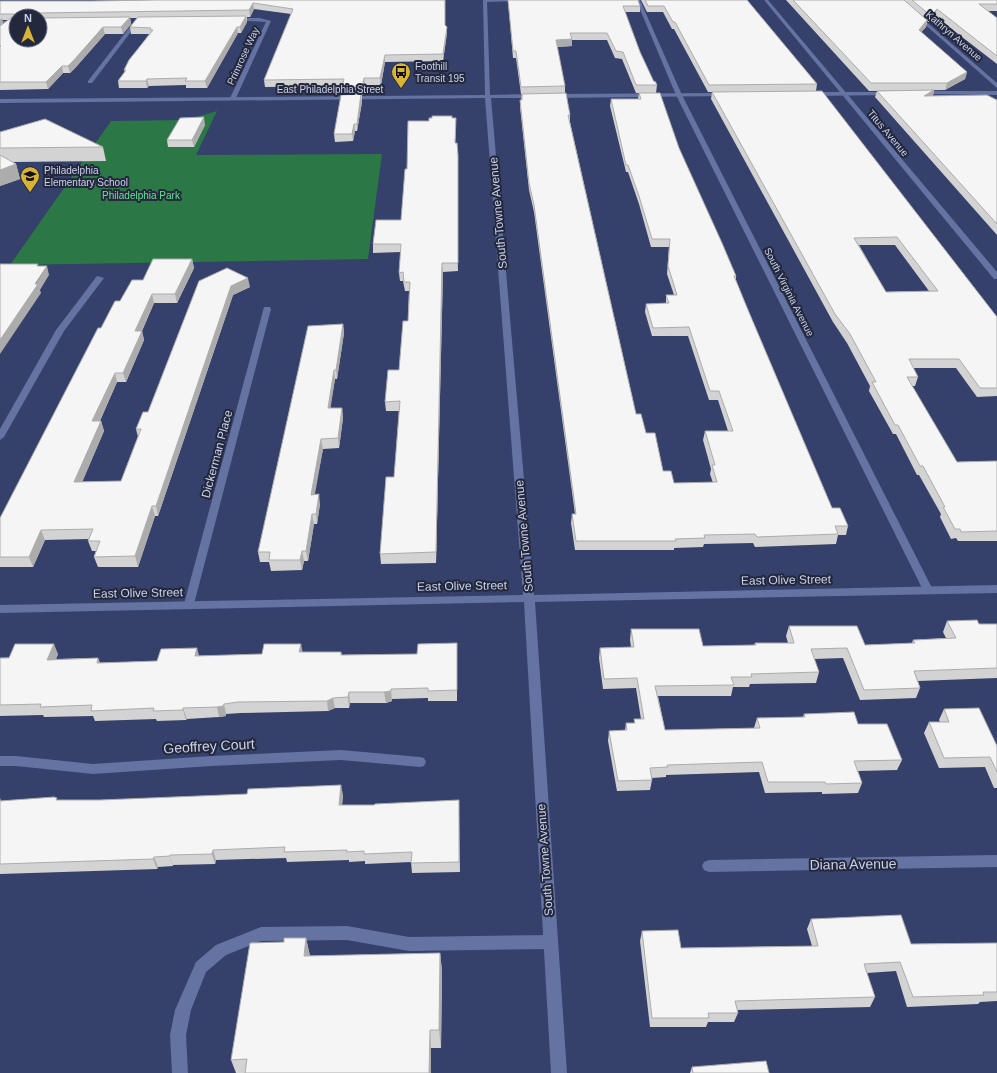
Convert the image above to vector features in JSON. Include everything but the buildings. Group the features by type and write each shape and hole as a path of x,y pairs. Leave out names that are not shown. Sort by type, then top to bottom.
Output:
{"street":[{"path":"486,0 531,0"},
{"name":"South Towne Avenue","path":"486,0 488,97 529,598 559,1073"},
{"name":"South Virginia Avenue","path":"638,0 679,95 928,590"},
{"name":"Titus Avenue","path":"766,0 997,277"},
{"name":"Kathryn Avenue","path":"899,0 997,86"},
{"name":"Primrose Way","path":"230,19 260,19 269,21 233,98"},
{"path":"90,82 138,20"},
{"path":"130,21 145,20"},
{"path":"912,94 997,93"},
{"path":"804,94 897,94"},
{"path":"545,96 734,95"},
{"name":"East Philadelphia Street","path":"0,101 538,96"},
{"path":"0,437 60,330 100,278"},
{"name":"Dickerman Place","path":"189,604 267,309"},
{"name":"East Olive Street","path":"0,609 189,604 997,589"},
{"name":"Geoffrey Court","path":"0,761 16,760 93,769 212,760 341,755 420,762"},
{"name":"Diana Avenue","path":"708,866 997,861"},
{"path":"180,1073 178,1035 183,1010 201,967 221,950 261,934 347,933 409,944 551,942"}],"green space":[{"name":"Philadelphia Park","path":"217,111 196,155 382,154 368,259 10,265 111,121 187,120"}],"place":[{"name":"Foothill Transit 195","path":"401,89"},
{"name":"Philadelphia Elementary School","path":"30,193"}]}
